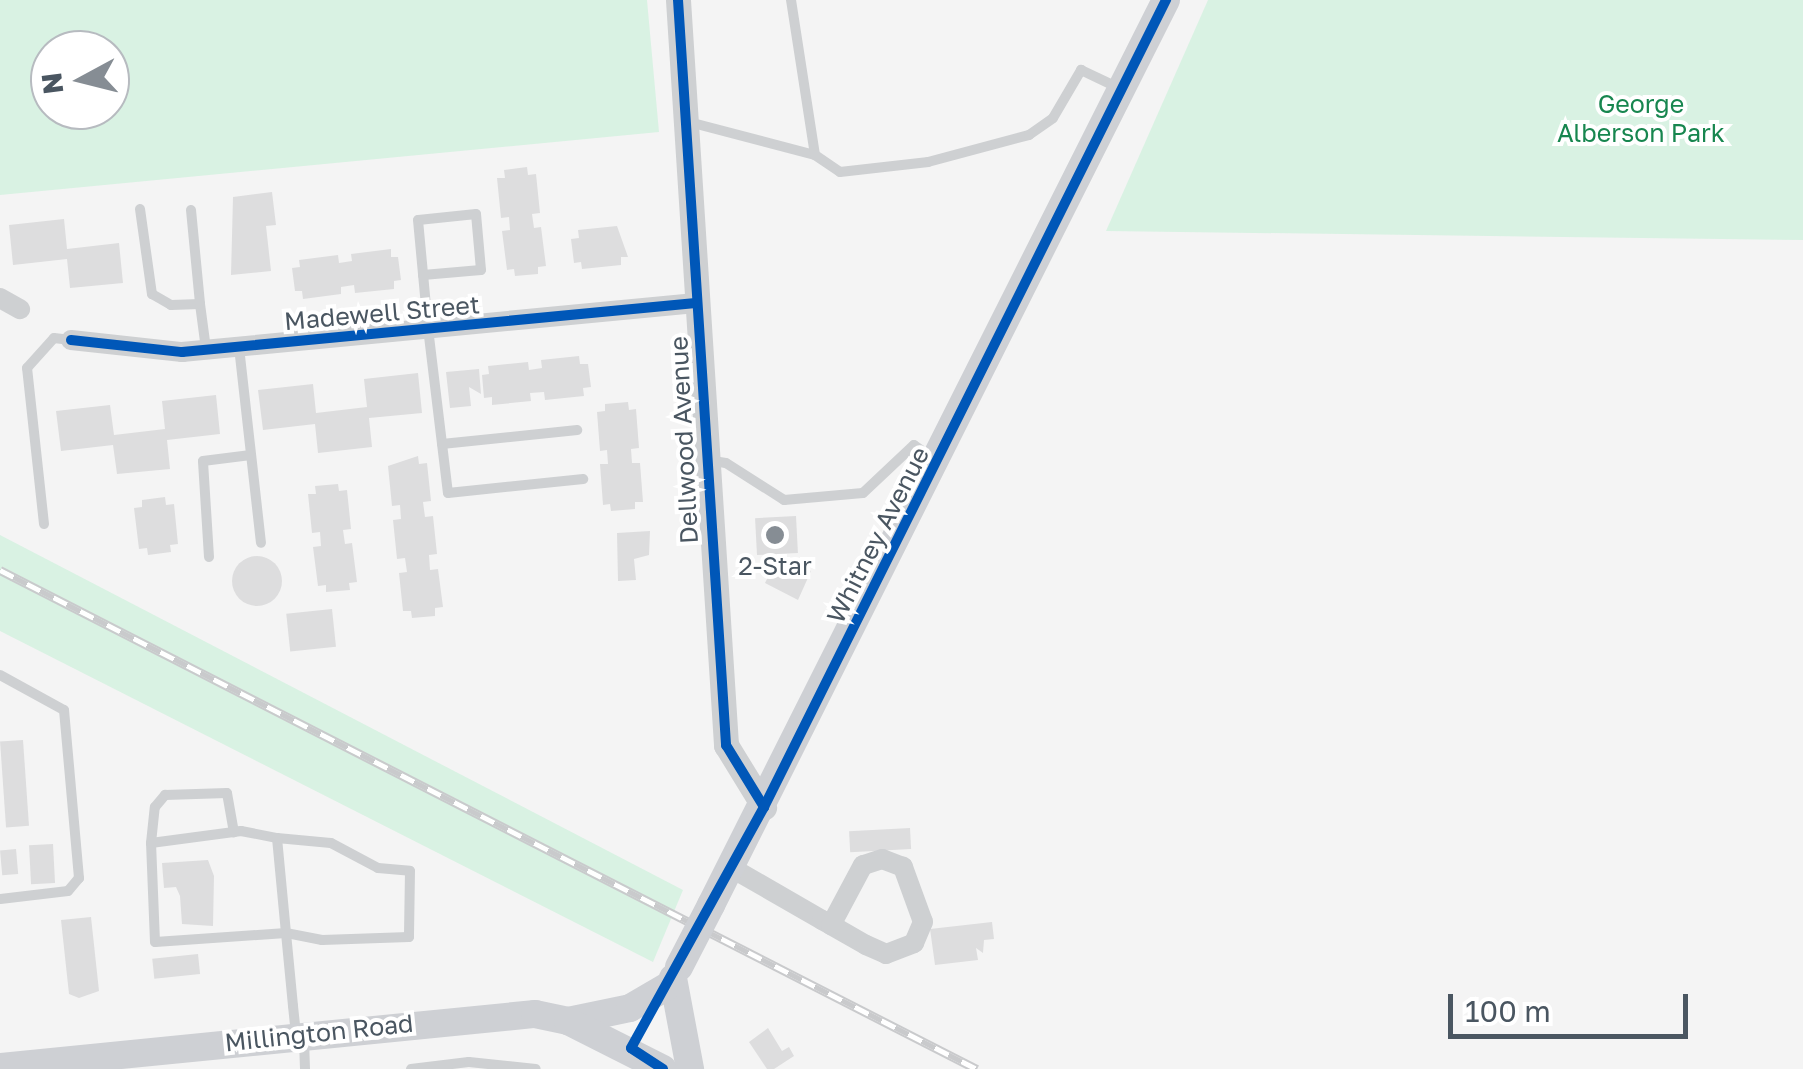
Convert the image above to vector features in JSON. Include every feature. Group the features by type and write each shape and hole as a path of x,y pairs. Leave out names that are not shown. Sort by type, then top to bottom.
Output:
{"main road":[{"name":"Whitney Avenue","path":"631,1048 764,807 1126,90 1166,0"},
{"path":"568,1021 630,1008 673,977 690,1069"},
{"name":"Millington Road","path":"0,1067 63,1064 492,1014 568,1021 631,1048"},
{"path":"631,1048 663,1069"}],"street":[{"name":"Dellwood Avenue","path":"678,0 726,745 764,807"},
{"path":"0,298 20,308"},
{"name":"Madewell Street","path":"71,340 206,349 696,303"},
{"path":"730,867 831,925 886,954 914,943 923,922 902,867 882,859 863,865 831,925"}],"lane":[{"path":"790,0 815,155"},
{"path":"688,122 815,155 840,172 928,162 1028,136 1053,118 1081,70 1126,90"},
{"path":"140,208 152,294 171,305 200,304"},
{"path":"190,210 206,349"},
{"path":"423,275 481,270 476,214 418,220 423,275 428,328 448,493 583,480"},
{"path":"44,524 27,368 54,338 71,340"},
{"path":"239,346 261,543"},
{"path":"442,444 576,430"},
{"path":"706,460 726,463 784,500 863,492 914,444 938,462"},
{"path":"209,557 202,461 251,455"},
{"path":"0,675 64,710 79,878 68,890 0,899"},
{"path":"152,843 234,832 330,843 378,868 410,871 409,937 322,940 286,933 155,942 152,843 155,807 164,795 228,793 234,832"},
{"path":"277,838 306,1069"},
{"path":"412,1069 536,1069"}],"green space":[{"path":"0,0 647,0 659,132 0,195"},
{"name":"George Alberson Park","path":"1208,0 1803,0 1803,240 1106,231"},
{"path":"0,535 683,890 653,962 0,631"}],"building":[{"path":"527,167 528,175 536,174 540,213 532,214 534,228 541,227 546,266 538,267 538,274 515,276 514,269 507,270 502,231 510,230 509,217 501,218 497,178 505,178 504,170"},
{"path":"272,192 276,225 266,226 271,271 231,275 233,197"},
{"path":"64,219 67,249 119,243 123,283 70,288 67,259 13,265 9,225"},
{"path":"617,226 628,257 621,257 621,265 582,269 581,262 574,263 571,239 579,238 578,230"},
{"path":"391,249 391,257 398,257 401,280 394,281 394,289 355,293 354,285 341,287 341,294 303,299 302,291 295,291 292,268 300,267 299,260 338,255 339,263 352,261 351,254"},
{"path":"579,356 580,364 588,364 591,387 583,388 584,396 545,400 544,392 530,393 531,401 492,405 492,397 484,398 482,375 489,374 488,366 528,362 529,370 542,368 541,360"},
{"path":"479,369 481,394 469,387 471,406 450,408 446,372"},
{"path":"418,373 422,413 369,418 372,447 318,453 315,424 263,430 258,390 313,384 316,413 367,407 364,379"},
{"path":"216,395 220,434 167,440 170,469 117,474 113,445 61,451 56,411 110,405 114,435 165,429 162,401"},
{"path":"628,402 629,410 636,409 639,448 631,449 632,463 640,463 643,502 635,502 635,509 611,511 610,504 603,505 600,464 608,464 607,450 600,451 597,412 605,411 605,404"},
{"path":"418,456 419,464 427,463 431,501 423,502 425,517 433,516 437,554 429,555 430,570 438,569 443,607 435,608 435,616 412,618 411,611 403,611 399,573 407,572 405,558 397,559 393,520 401,519 400,505 392,506 388,466"},
{"path":"338,484 339,491 347,490 351,529 343,530 345,544 352,543 357,582 349,583 350,590 326,592 326,585 318,586 313,547 321,546 320,532 312,533 308,494 316,494 315,486"},
{"path":"165,497 166,505 174,504 178,544 170,545 171,552 148,555 147,548 139,549 134,508 142,507 142,500"},
{"path":"796,516 798,553 757,555 755,518"},
{"path":"650,531 649,555 634,559 636,580 618,581 617,533"},
{"path":"257,556 275,563 282,581 275,599 257,606 239,599 232,581 239,563"},
{"path":"778,557 796,573 800,565 811,571 798,600 765,583"},
{"path":"332,609 336,647 290,652 286,614"},
{"path":"23,740 29,826 6,827 0,742"},
{"path":"910,828 911,849 850,852 849,831"},
{"path":"53,844 55,883 31,884 29,845"},
{"path":"16,849 18,874 2,875 0,850"},
{"path":"208,860 214,876 213,926 182,924 180,896 176,887 164,888 162,863"},
{"path":"91,917 99,991 79,998 69,994 61,920"},
{"path":"992,922 994,939 984,940 983,953 976,948 978,960 935,965 930,929"},
{"path":"198,954 200,974 154,979 152,959"},
{"path":"768,1028 782,1051 789,1047 794,1056 774,1069 767,1069 749,1042"}],"railway":[{"path":"0,570 977,1069"}],"cycle path":[{"path":"678,0 726,745 764,807"},
{"path":"663,1069 631,1048 764,807 1166,0"},
{"path":"71,340 182,352 696,303"}],"place":[{"name":"2-Star","path":"775,535"}]}
